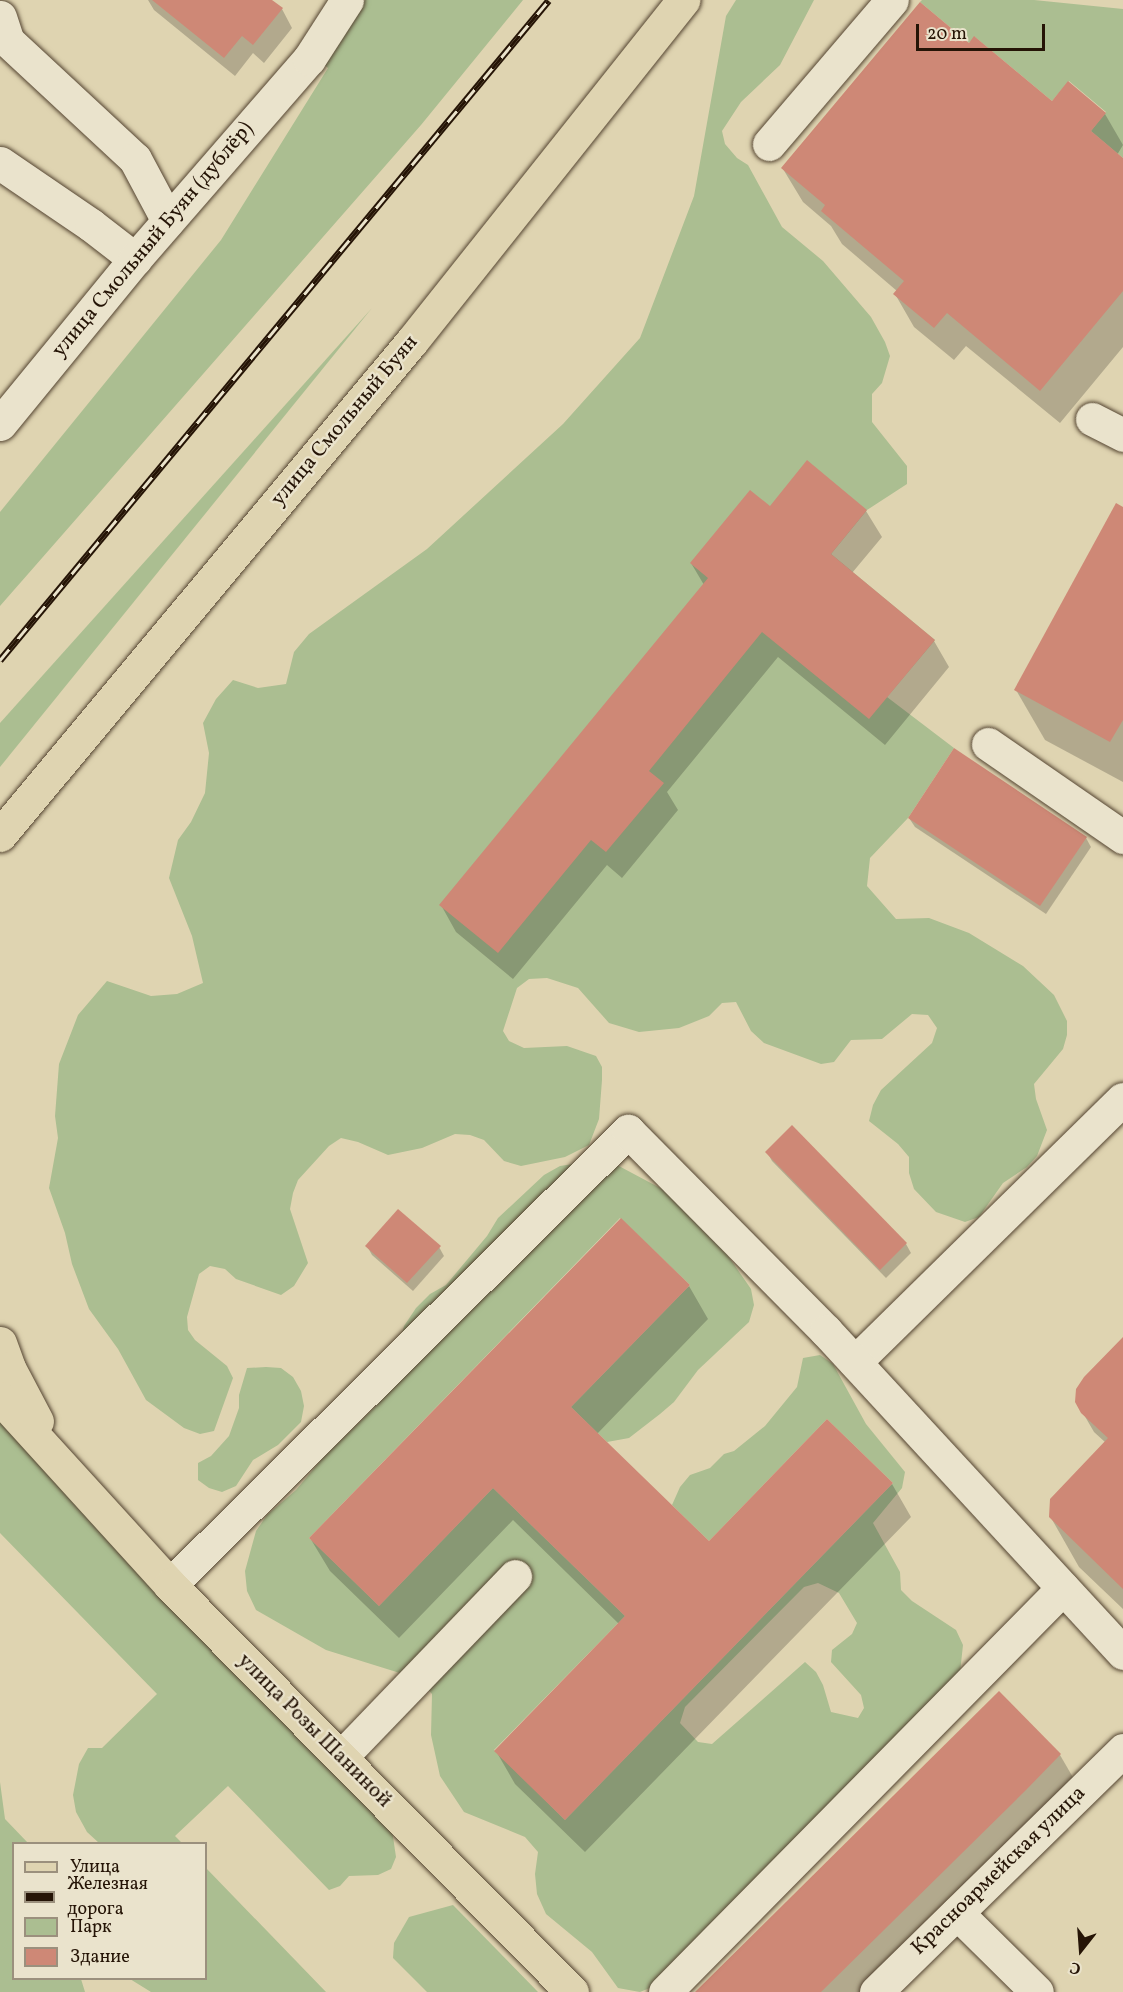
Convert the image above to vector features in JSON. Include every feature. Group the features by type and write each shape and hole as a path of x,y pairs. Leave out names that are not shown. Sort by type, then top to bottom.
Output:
{"main road":[{"name":"улица Смольный Буян","path":"0,835 412,341 683,0"},
{"path":"0,859 38,789"},
{"path":"0,1343 9,1368 61,1465"},
{"path":"0,1398 61,1465"},
{"name":"улица Розы Шаниной","path":"61,1465 170,1585 572,1992"}],"street":[{"name":"улица Смольный Буян (дублёр)","path":"0,424 135,259 309,59 347,0"},
{"path":"769,144 892,0"},
{"path":"0,17 8,41 135,159 168,221"},
{"path":"0,163 91,225 135,259"},
{"path":"1092,419 1123,435"},
{"path":"988,744 1123,837"},
{"path":"855,1362 1123,1099"},
{"path":"170,1585 628,1131 855,1362 1123,1653"},
{"path":"341,1757 515,1576"},
{"path":"666,1992 1063,1588"},
{"name":"Красноармейская улица","path":"876,1992 1123,1750"},
{"path":"957,1912 981,1940 1037,1992"}],"green space":[{"path":"365,0 523,0 421,125 0,606 0,512 221,240 328,68 316,58"},
{"path":"736,0 814,0 780,65 741,102 722,131 725,144 737,158 748,165 782,227 823,261 871,317 885,342 890,356 882,383 872,394 872,422 907,466 907,484 867,510 831,554 935,640 887,697 954,748 908,818 870,858 867,886 896,919 929,918 969,933 1023,966 1054,995 1067,1021 1067,1035 1063,1049 1034,1084 1036,1099 1047,1130 1037,1156 1027,1167 1003,1183 979,1217 965,1222 936,1212 914,1189 909,1173 909,1157 898,1144 869,1121 873,1105 881,1090 932,1043 937,1028 928,1015 912,1014 882,1039 851,1040 834,1062 821,1064 764,1043 751,1031 736,1002 722,1003 709,1016 679,1028 639,1032 609,1023 578,988 547,978 529,979 517,988 503,1031 509,1041 524,1048 567,1046 596,1056 602,1067 599,1119 589,1145 565,1157 521,1166 504,1161 484,1140 470,1135 455,1134 422,1148 388,1155 358,1142 341,1138 329,1146 298,1180 293,1193 290,1209 308,1263 294,1286 281,1295 236,1279 225,1269 210,1266 199,1274 187,1317 188,1330 195,1340 227,1366 233,1378 214,1431 200,1434 184,1428 146,1400 118,1349 89,1309 72,1264 65,1233 49,1188 58,1138 55,1116 59,1064 78,1015 107,981 151,996 177,994 203,983 192,936 169,878 178,840 191,822 205,793 209,753 203,723 216,699 233,680 258,688 286,684 294,652 309,634 427,549 563,424 640,338 694,196 726,16"},
{"path":"922,0 1034,0 1123,9 1123,158 1091,131 1106,112 1069,81 1052,101 975,37 969,43 920,2"},
{"path":"372,308 0,767 0,723"},
{"path":"599,1160 617,1165 662,1189 717,1240 751,1289 754,1305 749,1322 698,1370 674,1402 660,1414 629,1438 607,1442 571,1407 690,1285 620,1218 309,1538 379,1606 493,1488 625,1616 494,1750 565,1820 893,1483 827,1419 709,1541 672,1505 680,1487 690,1475 710,1468 724,1454 734,1451 765,1426 797,1387 803,1358 820,1355 833,1364 866,1424 905,1472 902,1488 873,1523 900,1572 901,1590 912,1601 956,1630 963,1645 959,1682 655,1986 640,1992 618,1988 592,1952 546,1914 537,1894 535,1874 538,1852 525,1837 464,1812 440,1776 431,1735 432,1694 419,1679 326,1650 256,1610 247,1591 245,1571 256,1531 267,1515 296,1490 322,1459 379,1403 387,1385 404,1326 416,1308 430,1294 446,1285 487,1236 498,1218 544,1175 560,1166","holes":["818,1583 839,1593 857,1623 852,1634 832,1650 831,1662 861,1695 864,1708 858,1718 831,1712 823,1685 816,1672 805,1662 712,1744 698,1742 680,1723 685,1707 804,1587"]},
{"path":"247,1368 281,1368 293,1377 301,1391 304,1406 301,1422 278,1445 253,1460 236,1486 222,1492 209,1488 198,1480 198,1463 211,1456 229,1436 239,1408 239,1395"},
{"path":"0,1411 392,1830 396,1857 391,1869 378,1875 349,1876 340,1886 329,1890 228,1786 175,1836 181,1842 98,1842 87,1832 76,1812 73,1795 79,1764 88,1748 102,1748 157,1694 0,1533"},
{"path":"0,1782 5,1819 27,1842 12,1842 12,1980 81,1980 85,1992 0,1992"},
{"path":"207,1869 326,1992 151,1992 132,1980 207,1980"},
{"path":"453,1905 538,1992 427,1992 393,1958 394,1943 409,1917"}],"building":[{"path":"152,0 272,0 283,8 253,45 242,36 224,58"},
{"path":"920,2 969,43 974,36 1052,101 1068,81 1106,113 1091,131 1123,158 1123,291 1040,391 947,313 934,328 893,294 904,281 821,211 825,205 781,168"},
{"path":"807,460 867,510 831,554 935,640 869,719 762,632 649,771 664,783 606,852 591,840 498,953 439,905 708,578 690,563 750,490 770,506"},
{"path":"1116,503 1123,507 1123,720 1110,742 1014,690"},
{"path":"954,748 1087,837 1040,906 908,818"},
{"path":"792,1125 907,1243 880,1270 765,1152"},
{"path":"398,1209 441,1246 407,1283 365,1246"},
{"path":"621,1218 690,1285 571,1407 709,1541 827,1419 893,1483 565,1820 494,1751 625,1616 493,1488 379,1606 309,1538"},
{"path":"1123,1337 1123,1589 1049,1517 1050,1499 1108,1438 1081,1413 1075,1402 1076,1389 1084,1377"},
{"path":"999,1691 1061,1754 1026,1790 821,1992 695,1992"}],"railway":[{"path":"0,660 549,0"}]}
